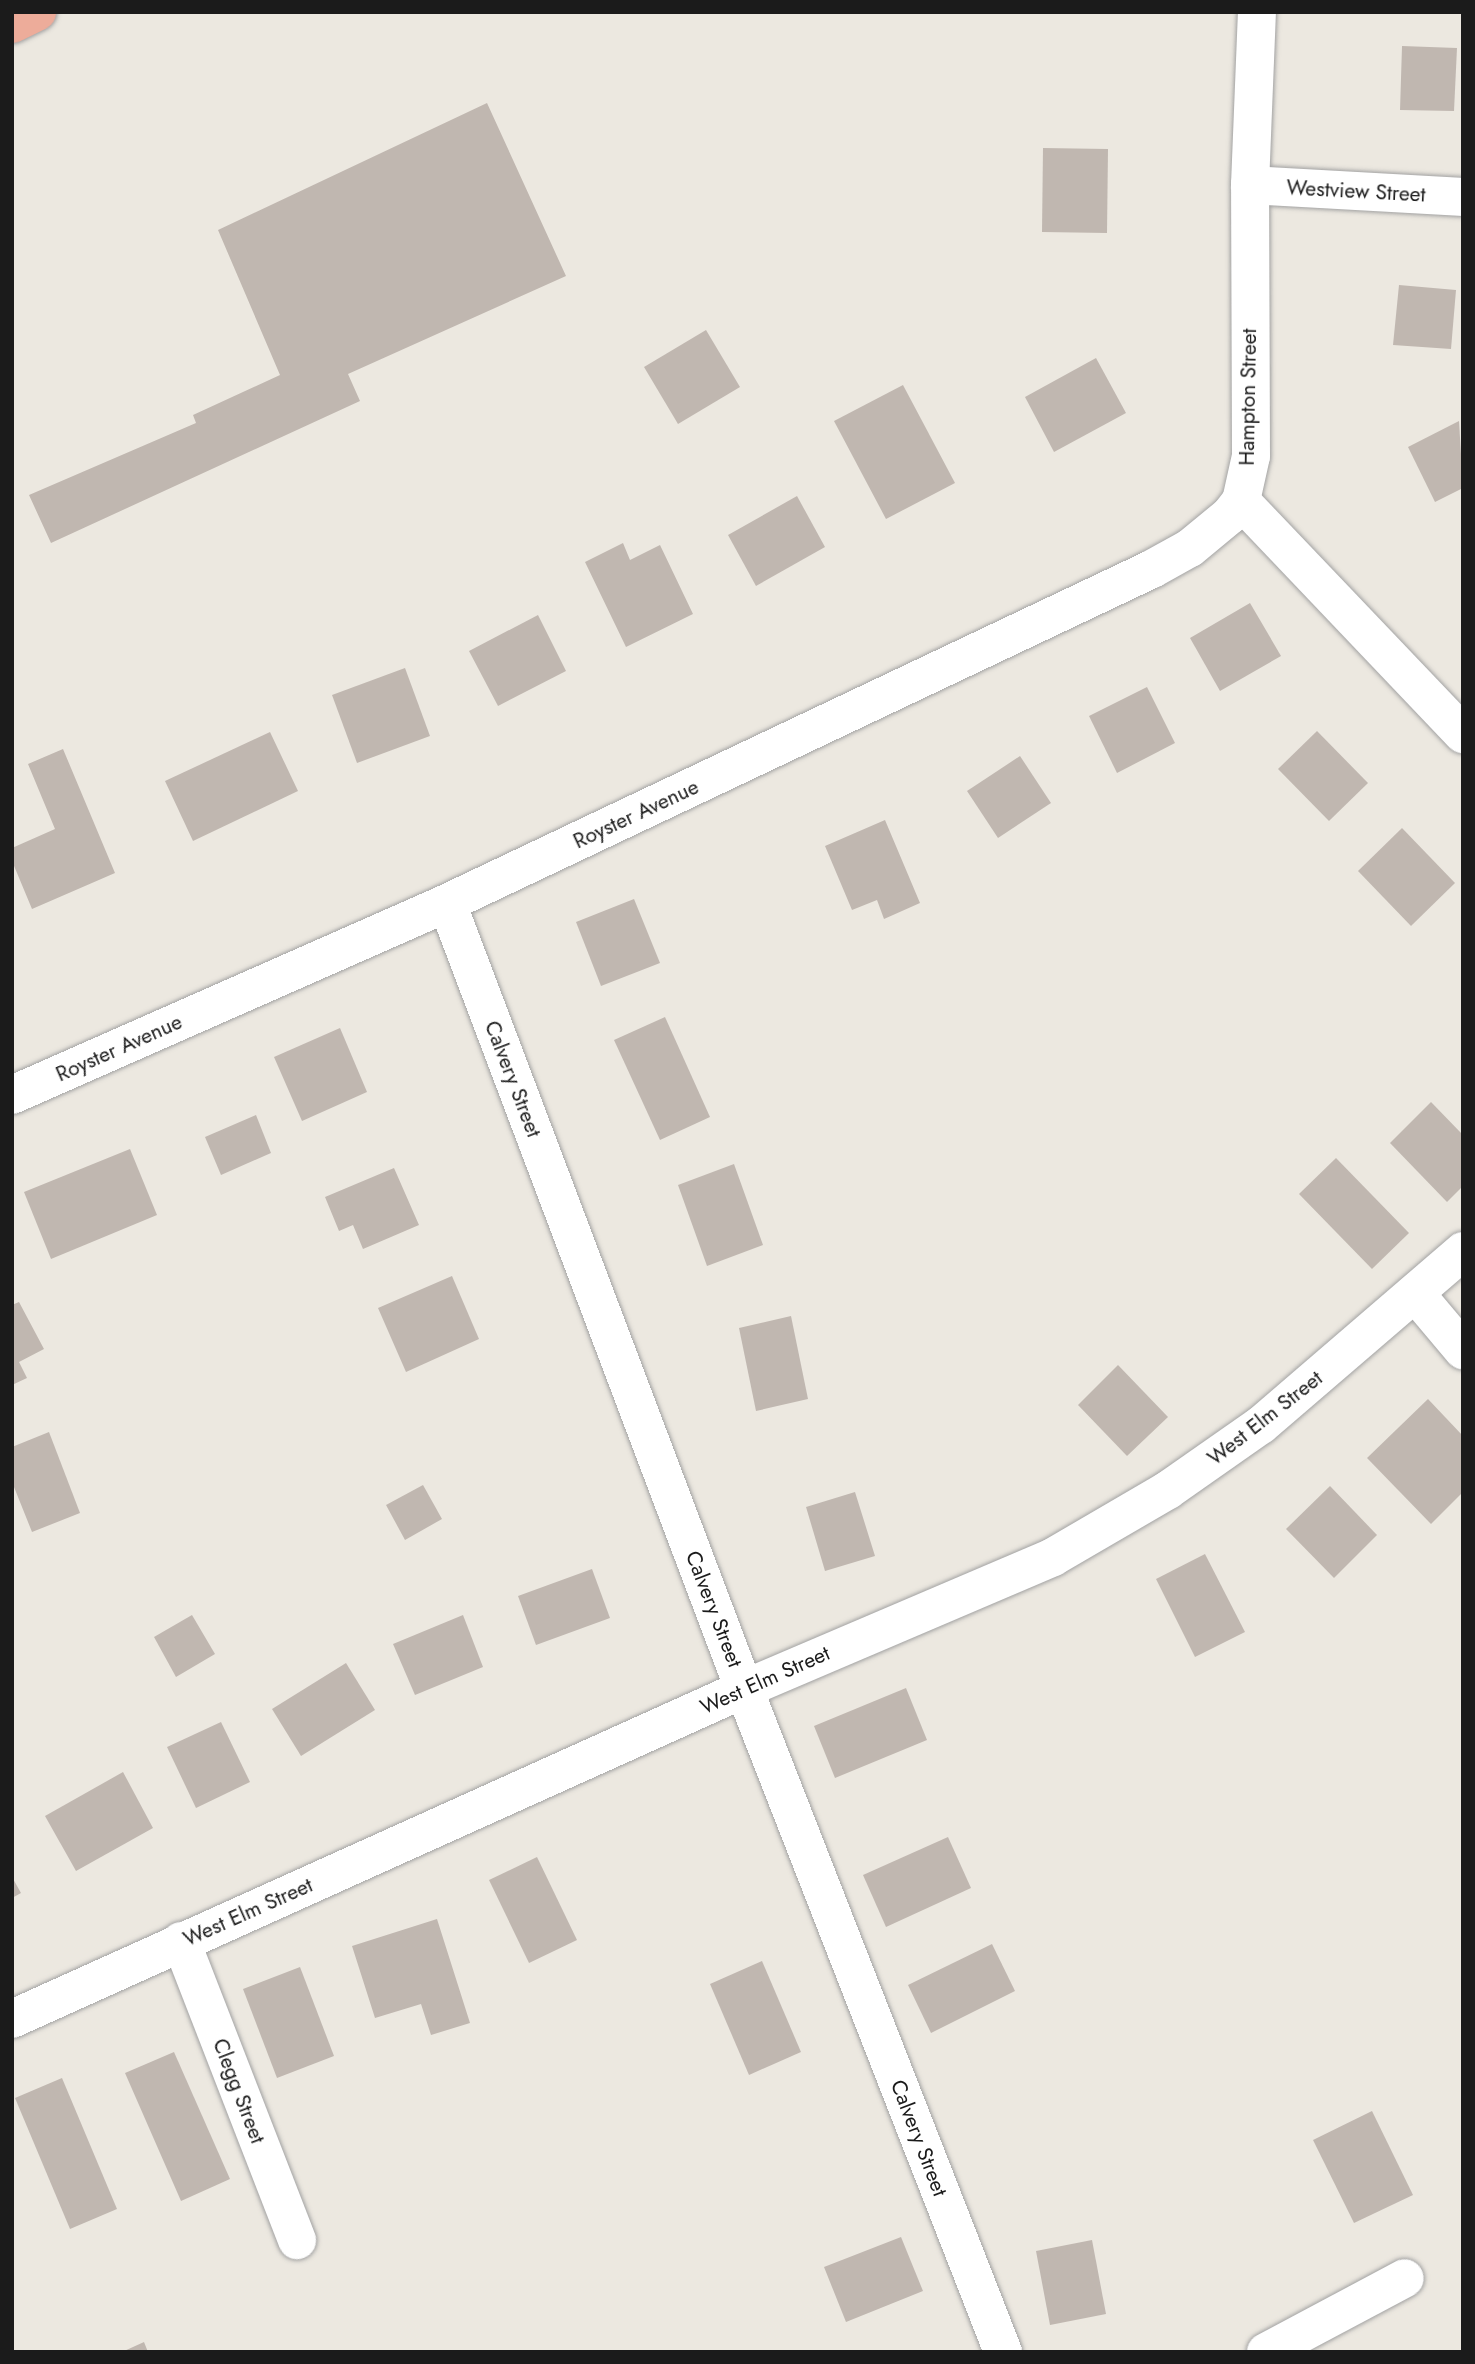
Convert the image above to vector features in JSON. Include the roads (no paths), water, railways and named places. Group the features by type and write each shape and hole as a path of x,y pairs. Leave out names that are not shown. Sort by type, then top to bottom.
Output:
{"highway":[{"path":"12,24 37,12"}],"street":[{"name":"Hampton Street","path":"1241,501 1251,456 1250,185 1257,12"},
{"name":"Westview Street","path":"1250,185 1463,197"},
{"path":"1241,501 1463,734"},
{"name":"Royster Avenue","path":"12,1095 447,903 1152,569 1190,548 1241,501"},
{"name":"Calvery Street","path":"447,903 744,1689 1003,2352"},
{"name":"West Elm Street","path":"12,2019 744,1689 1052,1557 1119,1521 1261,1425 1463,1251"},
{"path":"1415,1293 1463,1350"},
{"name":"Clegg Street","path":"181,1941 297,2240"},
{"path":"1266,2352 1405,2278"}]}
